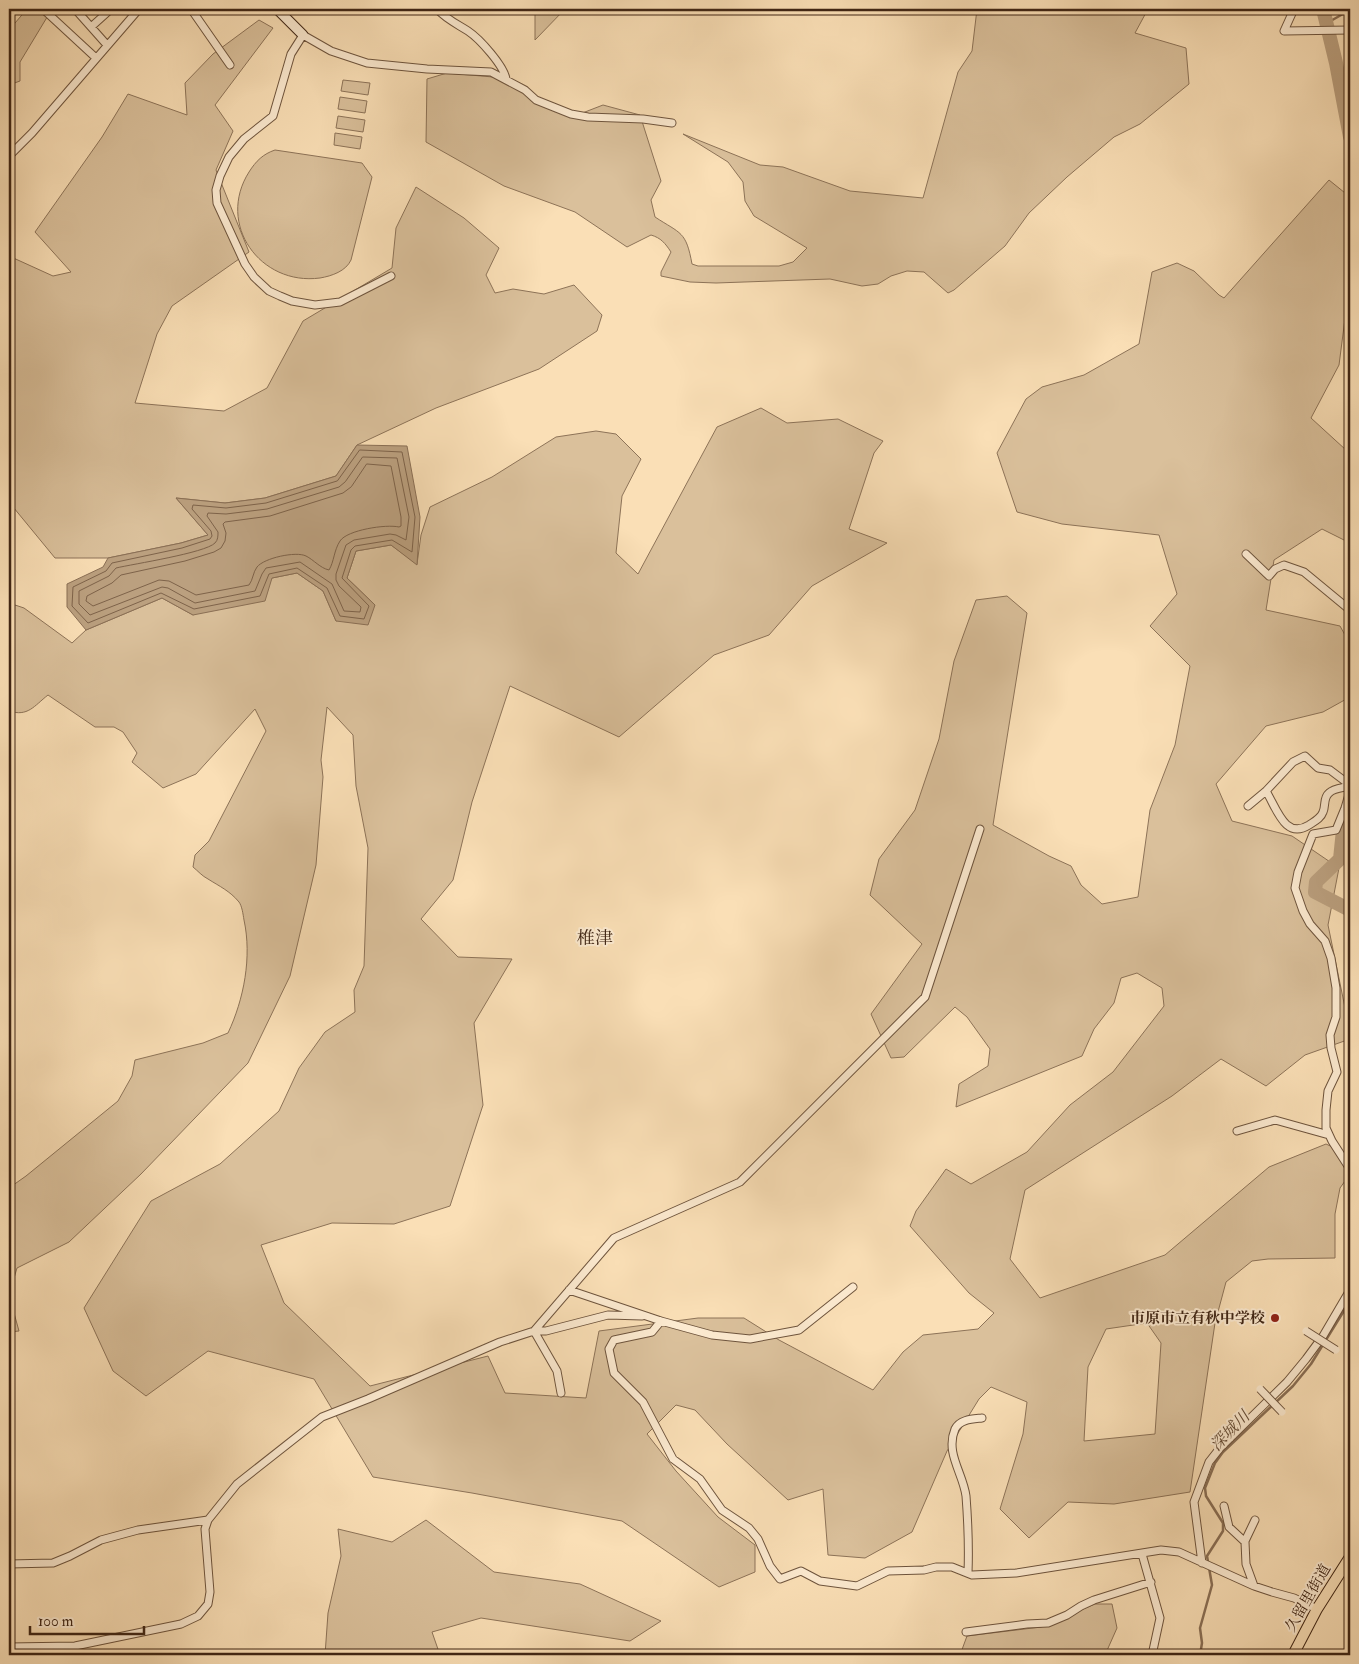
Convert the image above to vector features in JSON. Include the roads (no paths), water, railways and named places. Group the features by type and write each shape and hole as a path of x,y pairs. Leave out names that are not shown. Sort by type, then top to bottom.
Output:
{"main road":[{"name":"久留里街道","path":"1293,1655 1317,1609 1350,1557"}],"street":[{"path":"43,9 96,58"},
{"path":"75,9 107,45"},
{"path":"91,27 112,9"},
{"path":"9,156 32,133 139,9"},
{"path":"191,9 230,65"},
{"path":"277,9 303,35 331,51 367,62 427,69 491,72 525,90 536,100 571,114 672,123"},
{"path":"437,9 450,21 470,32 500,64 506,80"},
{"path":"1294,9 1284,30 1350,30"},
{"path":"303,35 291,54 272,116 244,139 229,157 216,190 217,203 245,264 254,277 269,290 280,296 292,301 315,305 340,302 391,276"},
{"path":"1246,554 1269,576 1275,569 1284,565 1304,572 1350,610"},
{"path":"1248,806 1266,791 1292,762 1305,756 1318,768 1330,770 1350,786"},
{"path":"1266,791 1287,826 1294,830 1302,829 1318,819 1323,811 1325,798 1329,793 1335,789 1350,786"},
{"path":"1350,791 1346,808 1336,830 1313,834 1298,872 1296,888 1303,911 1310,924 1325,941 1331,958 1336,988 1336,1017 1330,1035 1337,1072 1328,1092 1326,1128 1350,1169"},
{"path":"534,1331 614,1238 740,1182 925,997 980,829"},
{"path":"1237,1130 1275,1120 1329,1135"},
{"path":"569,1290 661,1321 712,1334 750,1339 799,1330 853,1287"},
{"path":"1202,1563 1194,1502 1209,1462 1220,1448 1287,1382 1306,1360 1323,1336 1350,1290"},
{"path":"612,1315 616,1305"},
{"path":"9,1647 76,1646 181,1624 198,1616 208,1604 210,1592 205,1530 208,1520 237,1484 322,1417 500,1342 534,1331 546,1331 612,1315 648,1316"},
{"path":"661,1321 652,1332 614,1340 609,1349 614,1372 643,1402 674,1459 700,1479 722,1510 750,1528 758,1539 770,1566 780,1579 801,1570 820,1581 857,1586 888,1571 924,1570 936,1567 952,1568 972,1575 1016,1573 1161,1550 1179,1552 1254,1586 1294,1598 1317,1609"},
{"path":"534,1331 557,1371 560,1393"},
{"path":"1306,1331 1336,1350"},
{"path":"1260,1389 1282,1412"},
{"path":"968,1573 969,1546 966,1495 952,1452 956,1427 961,1422 982,1418"},
{"path":"1224,1506 1228,1527 1245,1541"},
{"path":"9,1564 53,1562 70,1556 101,1540 129,1532 208,1520"},
{"path":"1254,1586 1246,1564 1245,1541 1255,1520"},
{"path":"1142,1554 1160,1618 1152,1655"},
{"path":"966,1632 1048,1623 1094,1600 1151,1582"}],"water":[{"path":"357,445 407,446 420,517 417,565 391,545 356,551 347,578 375,605 368,625 336,621 323,591 297,573 272,578 265,601 193,615 162,598 86,630 67,607 67,584 103,567 108,558 181,543 208,535 176,498 225,503 265,498 336,476"}],"waterway":[{"path":"1323,9 1336,63 1350,137"},
{"path":"1327,23 1350,10"},
{"path":"1350,808 1343,830 1340,859 1316,882 1315,892 1350,910"},
{"name":"深城川","path":"1200,1655 1202,1643 1200,1628 1212,1585 1207,1556 1223,1531 1223,1523 1206,1496 1205,1488 1215,1463 1223,1452 1293,1386 1311,1364 1350,1301"}],"place":[{"name":"市原市立有秋中学校","path":"1275,1318"}],"district":[{"name":"椎津","path":"595,938"}]}
